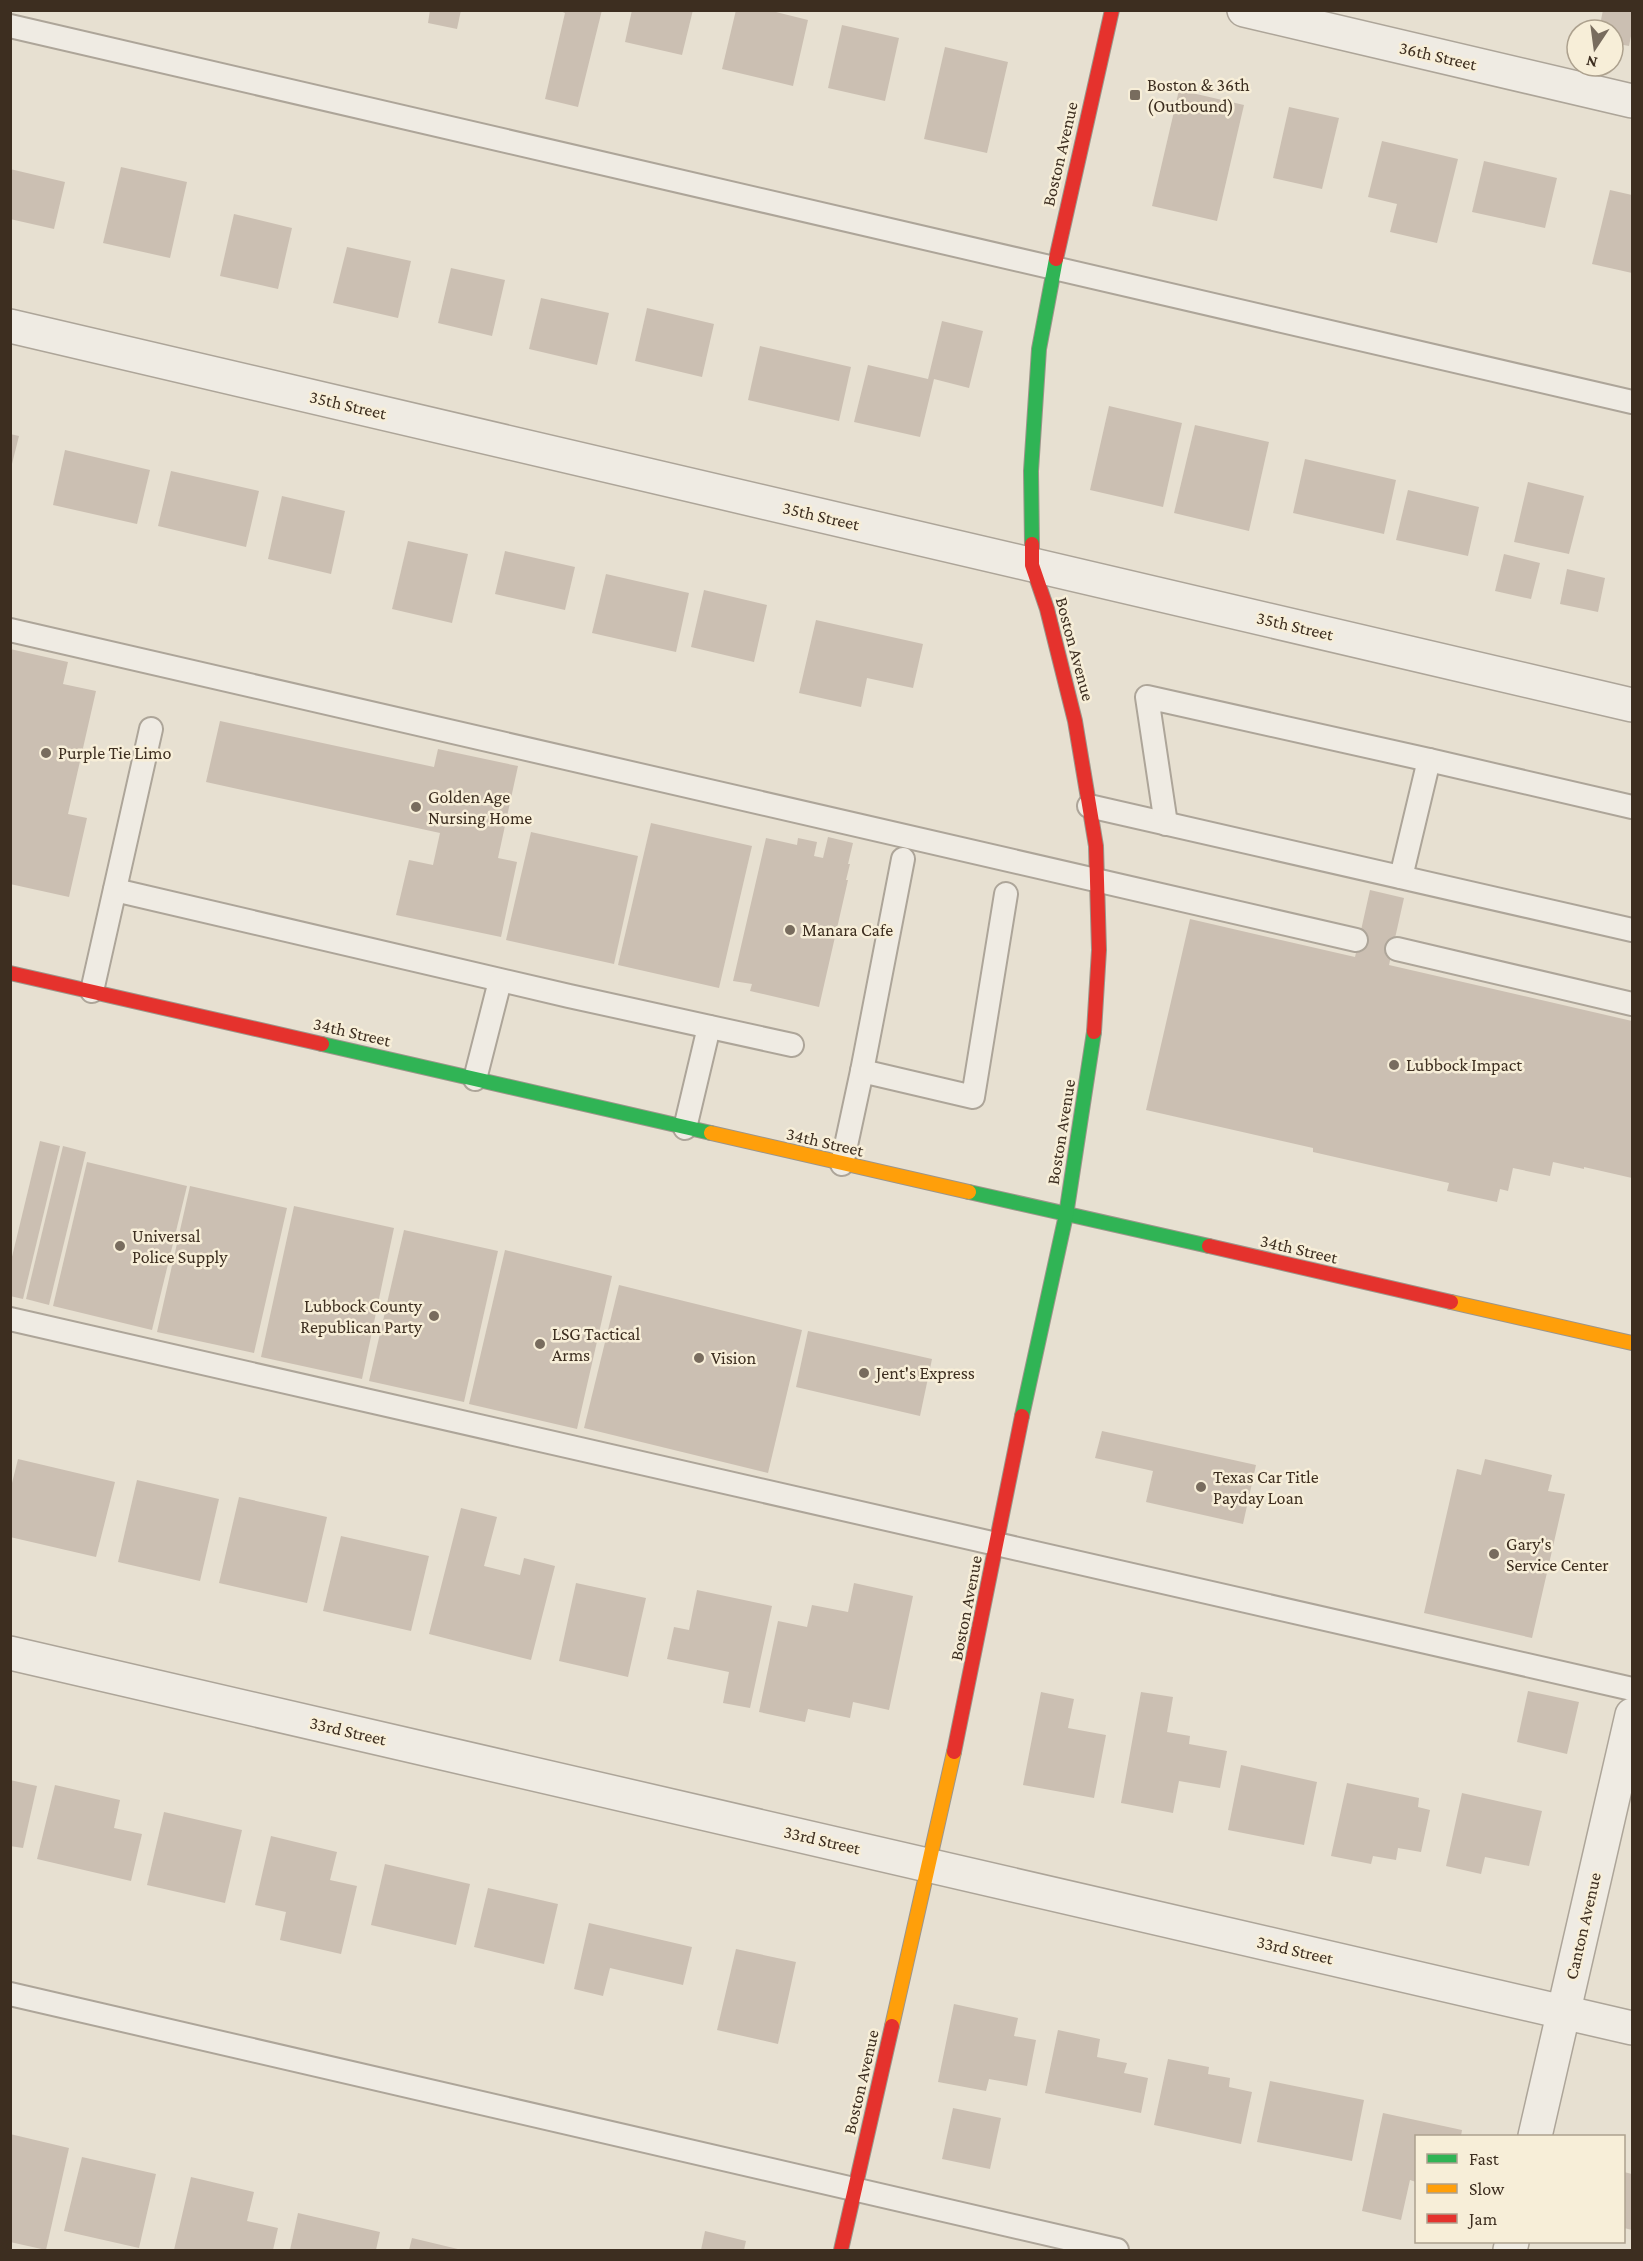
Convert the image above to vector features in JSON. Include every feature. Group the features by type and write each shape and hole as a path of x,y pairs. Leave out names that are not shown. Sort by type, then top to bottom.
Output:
{"street":[{"name":"Boston Avenue","path":"841,2250 962,1718 1066,1215 1094,1028 1098,950 1096,846 1075,721 1047,609 1032,565 1031,471 1039,349 1054,268 1112,10"},
{"name":"36th Street","path":"1244,10 1632,101"},
{"name":"35th Street","path":"10,326 1632,705"},
{"name":"34th Street","path":"10,973 1632,1343"},
{"name":"33rd Street","path":"10,1653 1632,2028"},
{"name":"Canton Avenue","path":"1535,2135 1632,1715"}],"lane":[{"path":"10,26 1632,402"},
{"path":"10,630 1356,939"},
{"path":"1166,824 1147,697 1632,807"},
{"path":"92,991 151,729"},
{"path":"1401,877 1429,760"},
{"path":"1089,806 1632,930"},
{"path":"842,1164 903,859"},
{"path":"115,890 501,981 792,1045"},
{"path":"862,1071 972,1097 1006,894"},
{"path":"1397,949 1632,1004"},
{"path":"475,1079 501,981"},
{"path":"685,1128 709,1027"},
{"path":"10,1319 1632,1689"},
{"path":"10,1994 1117,2250"}],"building":[{"path":"430,10 461,10 457,29 428,23"},
{"path":"558,10 602,10 578,107 545,99 565,13"},
{"path":"632,10 693,10 682,55 625,42"},
{"path":"736,10 768,10 808,20 793,86 722,69"},
{"path":"1603,10 1632,10 1629,46 1625,45 1625,18 1601,18"},
{"path":"842,25 899,38 885,101 828,88"},
{"path":"945,47 1008,62 987,153 924,139"},
{"path":"1179,90 1244,105 1217,221 1152,206"},
{"path":"1289,107 1339,118 1322,189 1273,178"},
{"path":"1382,141 1458,159 1437,243 1390,232 1397,204 1368,197"},
{"path":"1484,161 1557,178 1545,228 1472,212"},
{"path":"121,167 187,182 170,258 103,243"},
{"path":"10,169 65,182 54,229 10,219"},
{"path":"1610,190 1632,195 1632,273 1592,264"},
{"path":"234,214 292,228 278,289 220,276"},
{"path":"347,247 411,261 398,318 333,303"},
{"path":"451,268 505,280 492,336 438,323"},
{"path":"541,298 609,313 597,365 529,349"},
{"path":"647,308 714,324 702,377 635,361"},
{"path":"942,321 983,331 969,388 934,379 920,437 854,422 868,365 928,379"},
{"path":"760,346 851,367 839,421 748,400"},
{"path":"1109,406 1182,423 1163,507 1090,490"},
{"path":"1195,425 1269,442 1249,531 1174,513"},
{"path":"10,434 19,436 11,468 10,468"},
{"path":"65,450 150,470 137,524 53,505"},
{"path":"1305,459 1396,480 1384,534 1293,513"},
{"path":"171,471 259,491 246,547 158,526"},
{"path":"1528,482 1584,496 1569,554 1514,542"},
{"path":"1408,490 1479,507 1468,556 1396,540"},
{"path":"282,496 345,511 331,574 268,559"},
{"path":"408,541 468,554 452,623 392,609"},
{"path":"505,551 575,567 565,610 495,594"},
{"path":"1504,554 1540,563 1531,599 1495,591"},
{"path":"1567,569 1605,578 1598,612 1560,604"},
{"path":"606,574 689,593 676,652 592,633"},
{"path":"704,590 767,605 754,662 691,647"},
{"path":"816,620 923,644 913,688 867,678 861,707 799,693"},
{"name":"Purple Tie Limo","path":"10,649 68,662 63,684 96,691 68,814 87,818 69,897 10,884"},
{"name":"Golden Age Nursing Home","path":"220,721 434,767 438,749 518,766 498,858 517,862 501,937 396,915 409,860 433,865 440,833 206,782"},
{"path":"651,823 752,846 719,988 618,965"},
{"path":"531,832 638,856 614,964 506,940"},
{"name":"Manara Cafe","path":"828,837 853,843 848,864 850,864 846,880 848,880 819,1007 750,991 752,984 733,981 766,838 797,845 798,838 817,842 814,856 823,858"},
{"name":"Lubbock Impact","path":"1370,890 1404,898 1389,965 1632,1021 1632,1178 1553,1162 1550,1176 1513,1168 1508,1191 1500,1189 1497,1202 1447,1191 1449,1183 1313,1152 1313,1148 1146,1110 1190,919 1355,957"},
{"path":"40,1141 60,1146 23,1299 10,1296 10,1265"},
{"path":"63,1146 86,1152 49,1305 26,1299"},
{"name":"Universal Police Supply","path":"87,1162 187,1186 152,1330 53,1306"},
{"path":"190,1186 287,1208 254,1353 157,1332"},
{"path":"294,1206 394,1228 362,1379 261,1357"},
{"name":"Lubbock County Republican Party","path":"404,1230 498,1251 464,1402 369,1381"},
{"name":"LSG Tactical Arms","path":"505,1250 612,1276 577,1429 469,1404"},
{"name":"Vision","path":"619,1285 802,1330 768,1473 584,1428"},
{"name":"Jent's Express","path":"808,1331 932,1359 920,1416 796,1387"},
{"name":"Texas Car Title Payday Loan","path":"1102,1431 1256,1465 1243,1524 1146,1502 1153,1471 1095,1458"},
{"path":"18,1459 115,1482 96,1557 10,1537 10,1491"},
{"name":"Gary's Service Center","path":"1485,1459 1552,1475 1548,1491 1565,1494 1532,1638 1424,1613 1457,1469 1481,1475"},
{"path":"137,1480 219,1499 200,1581 118,1562"},
{"path":"239,1497 327,1517 307,1603 219,1583"},
{"path":"461,1508 497,1517 484,1566 520,1575 524,1558 555,1566 531,1660 429,1634"},
{"path":"341,1536 429,1556 411,1631 323,1611"},
{"path":"576,1583 646,1598 628,1677 559,1661"},
{"path":"854,1583 913,1596 889,1710 853,1702 850,1718 808,1709 805,1722 759,1712 778,1621 807,1627 812,1605 848,1612"},
{"path":"697,1590 772,1606 750,1708 723,1703 729,1672 667,1659 674,1627 689,1630"},
{"path":"1528,1691 1579,1702 1567,1754 1517,1742"},
{"path":"1041,1692 1074,1699 1068,1728 1106,1735 1094,1798 1023,1785"},
{"path":"1141,1692 1173,1697 1167,1732 1190,1736 1189,1744 1227,1751 1220,1788 1179,1781 1173,1813 1121,1803"},
{"path":"1241,1765 1317,1782 1304,1845 1228,1830"},
{"path":"10,1780 37,1786 23,1848 10,1846"},
{"path":"1347,1783 1419,1798 1418,1807 1430,1810 1421,1852 1398,1848 1396,1860 1373,1856 1371,1864 1331,1856"},
{"path":"55,1785 120,1800 114,1828 142,1834 131,1881 37,1859"},
{"path":"1462,1793 1542,1811 1529,1866 1485,1857 1481,1874 1446,1866"},
{"path":"164,1812 242,1830 225,1903 147,1885"},
{"path":"271,1836 337,1852 330,1880 357,1886 341,1954 280,1940 286,1912 255,1905"},
{"path":"385,1864 470,1884 456,1945 371,1925"},
{"path":"488,1888 558,1904 544,1964 474,1947"},
{"path":"589,1923 692,1947 683,1985 610,1968 603,1996 574,1989"},
{"path":"736,1949 796,1962 778,2044 717,2030"},
{"path":"954,2004 1018,2018 1014,2036 1036,2040 1027,2086 989,2079 986,2091 938,2082"},
{"path":"1058,2030 1100,2039 1097,2057 1127,2063 1124,2073 1148,2078 1141,2113 1045,2093"},
{"path":"1168,2059 1209,2067 1208,2074 1230,2078 1229,2087 1252,2092 1241,2144 1154,2125"},
{"path":"1270,2081 1364,2100 1352,2161 1257,2142"},
{"path":"953,2108 1001,2118 990,2169 942,2159"},
{"path":"1383,2113 1462,2130 1461,2135 1415,2135 1415,2182 1410,2180 1401,2220 1362,2211"},
{"path":"10,2134 69,2148 46,2250 10,2242"},
{"path":"82,2157 156,2174 139,2248 64,2231"},
{"path":"1625,2172 1632,2174 1632,2230 1625,2228"},
{"path":"191,2177 254,2192 247,2221 278,2228 273,2250 174,2250"},
{"path":"298,2213 380,2232 376,2250 290,2250"},
{"path":"705,2231 746,2241 744,2250 701,2250"},
{"path":"412,2238 462,2250 409,2250"}],"traffic: fast":[{"path":"1032,544 1031,471 1039,349 1056,259"},
{"path":"1022,1416 1066,1215 1094,1032"},
{"path":"322,1044 711,1133"},
{"path":"969,1192 1209,1246"}],"traffic: slow":[{"path":"711,1133 969,1192"},
{"path":"1451,1302 1632,1343"},
{"path":"892,2026 954,1752"}],"traffic: jam":[{"path":"1056,259 1112,10"},
{"path":"1032,544 1032,565 1047,609 1075,721 1096,846 1099,950 1094,1032"},
{"path":"10,973 322,1044"},
{"path":"1209,1246 1451,1302"},
{"path":"954,1752 1022,1416"},
{"path":"841,2250 892,2026"}],"place":[{"name":"Boston & 36th (Outbound)","path":"1135,95"},
{"name":"Purple Tie Limo","path":"46,753"},
{"name":"Golden Age Nursing Home","path":"416,807"},
{"name":"Manara Cafe","path":"790,930"},
{"name":"Lubbock Impact","path":"1394,1065"},
{"name":"Universal Police Supply","path":"120,1246"},
{"name":"Lubbock County Republican Party","path":"434,1316"},
{"name":"LSG Tactical Arms","path":"540,1344"},
{"name":"Vision","path":"699,1358"},
{"name":"Jent's Express","path":"864,1373"},
{"name":"Texas Car Title Payday Loan","path":"1201,1487"},
{"name":"Gary's Service Center","path":"1494,1554"}]}
